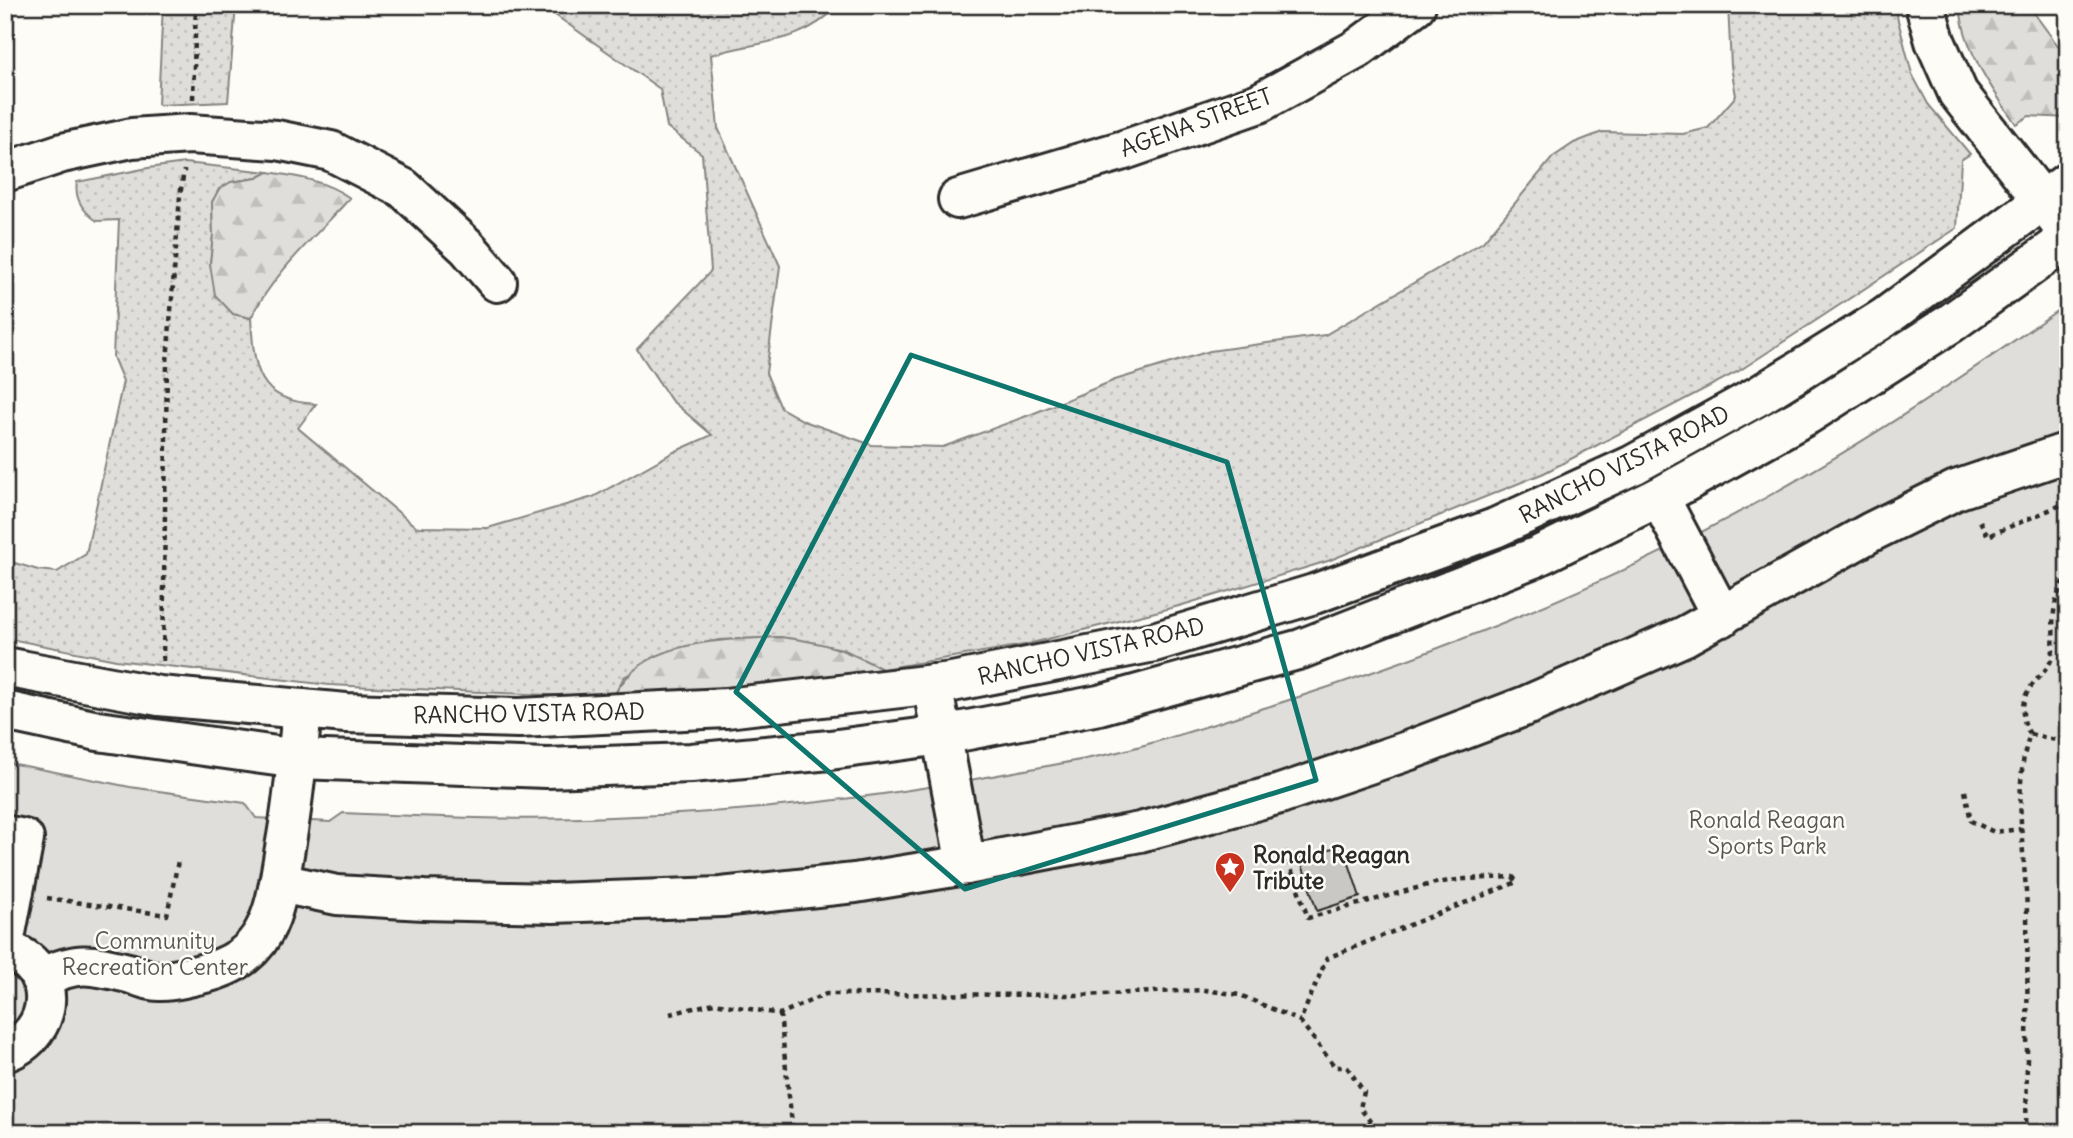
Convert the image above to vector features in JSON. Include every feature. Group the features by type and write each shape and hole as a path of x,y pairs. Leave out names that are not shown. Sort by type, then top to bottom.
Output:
{"main road":[{"name":"AGENA STREET","path":"958,199 1124,150 1259,103 1357,49 1416,5"},
{"path":"1925,5 1935,41 1958,93 2056,191 2068,233"},
{"path":"5,172 62,153 132,138 190,134 277,140 331,151 403,188 467,247 497,282"},
{"name":"RANCHO VISTA ROAD","path":"5,667 159,696 346,713 519,718 726,708 932,684 1154,642 1314,594 1495,528 1633,465 1760,395 1884,318 2056,191"},
{"name":"RANCHO VISTA ROAD","path":"5,711 98,731 298,759 572,767 691,762 830,750 942,735 1099,705 1301,649 1536,557 1659,497 1818,408 1951,323 2068,239"},
{"path":"280,883 359,897 553,903 721,897 855,883 966,865 1140,831 1280,794 1410,750 1528,705 1685,636 1871,532 1965,486 2068,452"},
{"path":"1659,497 1722,617"},
{"path":"932,684 966,865"},
{"path":"40,978 65,967 84,963 158,981 207,973 237,962 260,939 272,916 280,883 298,759 302,709"},
{"path":"5,835 24,839 5,938"},
{"path":"5,950 16,953 33,967 45,992 43,1017 29,1040 5,1052"}],"path":[{"path":"163,666 167,362 180,195 190,134 196,5"},
{"path":"1965,486 1987,536 2068,502"},
{"path":"2068,570 2059,590 2054,613 2052,659 2029,688 2023,706 2023,724 2030,734 2068,743"},
{"path":"2026,1133 2027,912 2021,779 2025,748 2030,734"},
{"path":"1965,791 1971,821 1994,832 2023,829"},
{"path":"1285,851 1308,918 1434,883 1513,877 1517,882 1327,958 1300,1021"},
{"path":"14,891 167,915 178,861"},
{"path":"670,1014 714,1003 780,1014 826,994 1079,995 1205,990 1240,995 1300,1021 1335,1067 1347,1067 1364,1092 1360,1108 1379,1133"},
{"path":"780,1014 793,1133"}],"highlighted area":[{"path":"911,355 1227,462 1316,780 965,889 736,692"}],"green space":[{"path":"163,5 236,5 228,102 158,105"},
{"path":"541,5 839,5 809,28 794,35 711,55 718,128 780,266 766,373 781,408 804,421 872,445 943,447 1115,380 1210,351 1325,335 1483,242 1553,157 1574,143 1602,132 1683,134 1708,128 1736,96 1731,66 1728,5 1894,5 1912,74 1928,104 1970,154 1961,160 1957,228 1739,371 1544,473 1328,561 1179,606 1024,645 882,669 843,649 780,637 719,640 672,650 624,677 615,694 568,696 329,685 116,660 5,638 5,560 38,570 57,572 86,554 123,381 113,357 119,220 97,221 92,217 79,199 77,182 185,163 268,172 257,178 231,182 212,202 210,264 233,314 251,318 254,353 262,379 270,389 281,396 296,402 316,404 298,428 416,527 488,528 593,497 674,452 712,435 671,400 637,349 711,271 702,154 667,127 660,89"},
{"path":"1960,5 2028,5 2059,47 2068,48 2068,118 2029,116 2016,124 1980,68 1967,37"},
{"path":"268,172 321,183 350,198 283,270 251,318 233,314 215,295 210,264 212,202 219,189 231,182 257,178"},
{"name":"Ronald Reagan Sports Park","path":"2068,303 2068,1133 5,1133 5,762 130,787 245,803 256,818 330,822 343,813 544,819 763,808 864,797 1109,754 1193,731 1393,665 1583,589 1705,530 1843,453 1957,380"},
{"path":"780,637 833,647 882,669 752,686 615,694 628,676 645,662 665,652 711,642"}],"building":[{"path":"1343,845 1360,897 1317,911 1300,858"}],"place":[{"name":"Ronald Reagan Tribute","path":"1230,894"}],"park label":[{"name":"Community Recreation Center","path":"155,953"}]}
